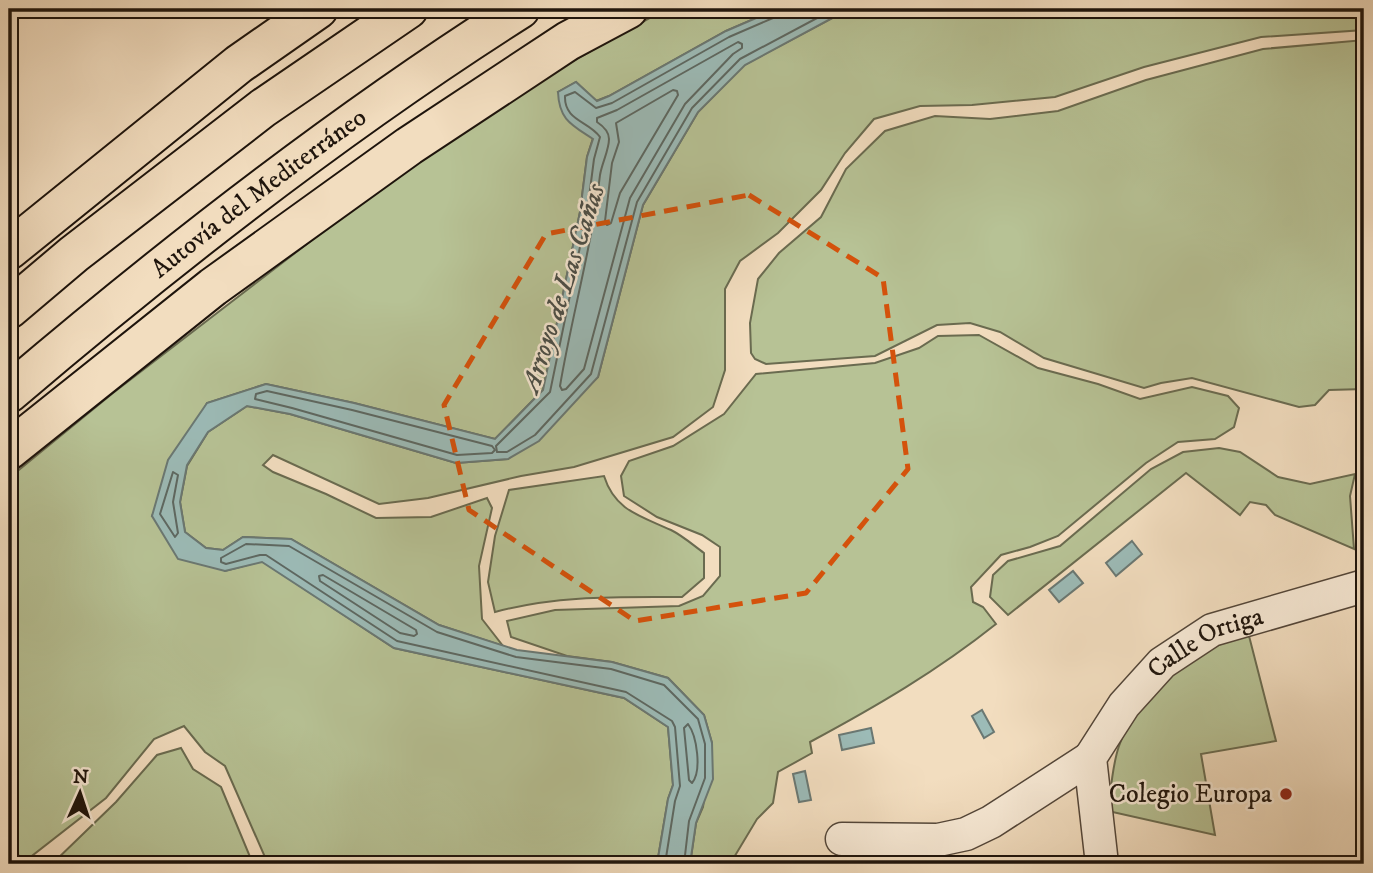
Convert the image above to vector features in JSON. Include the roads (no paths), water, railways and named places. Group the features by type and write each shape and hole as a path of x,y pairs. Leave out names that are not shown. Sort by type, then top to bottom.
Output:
{"highway":[{"path":"9,250 239,64 318,9"},
{"path":"9,309 74,254 263,108 408,9"},
{"name":"Autovía del Mediterráneo","path":"9,393 198,238 332,136 520,9"},
{"path":"9,450 213,287 398,154 568,41 628,9"}],"street":[{"name":"Calle Ortiga","path":"842,839 937,840 966,834 991,822 1090,758 1124,705 1162,663 1202,637 1212,631 1364,586"},
{"path":"1090,758 1102,864"}],"water":[{"path":"777,9 849,9 745,65 698,112 643,205 598,377 539,441 508,459 456,463 290,414 247,406 208,432 187,465 180,502 185,532 206,548 223,550 243,537 291,539 439,625 517,650 612,662 668,678 704,715 712,743 713,779 696,823 690,864 657,864 668,799 673,785 668,727 624,698 394,648 262,562 225,571 178,559 152,516 168,460 207,403 266,384 495,439 543,390 580,212 587,157 593,139 568,121 561,109 558,92 576,82 597,101 726,31"},
{"path":"1132,541 1142,554 1116,576 1106,563"},
{"path":"1073,571 1083,583 1059,602 1049,590"},
{"path":"982,710 994,732 984,738 972,716"},
{"path":"871,728 874,743 842,750 839,735"},
{"path":"805,771 811,800 799,802 793,774"}],"place":[{"name":"Colegio Europa","path":"1286,794"}],"water label":[{"name":"Arroyo de Las Cañas","path":"563,288"}]}
